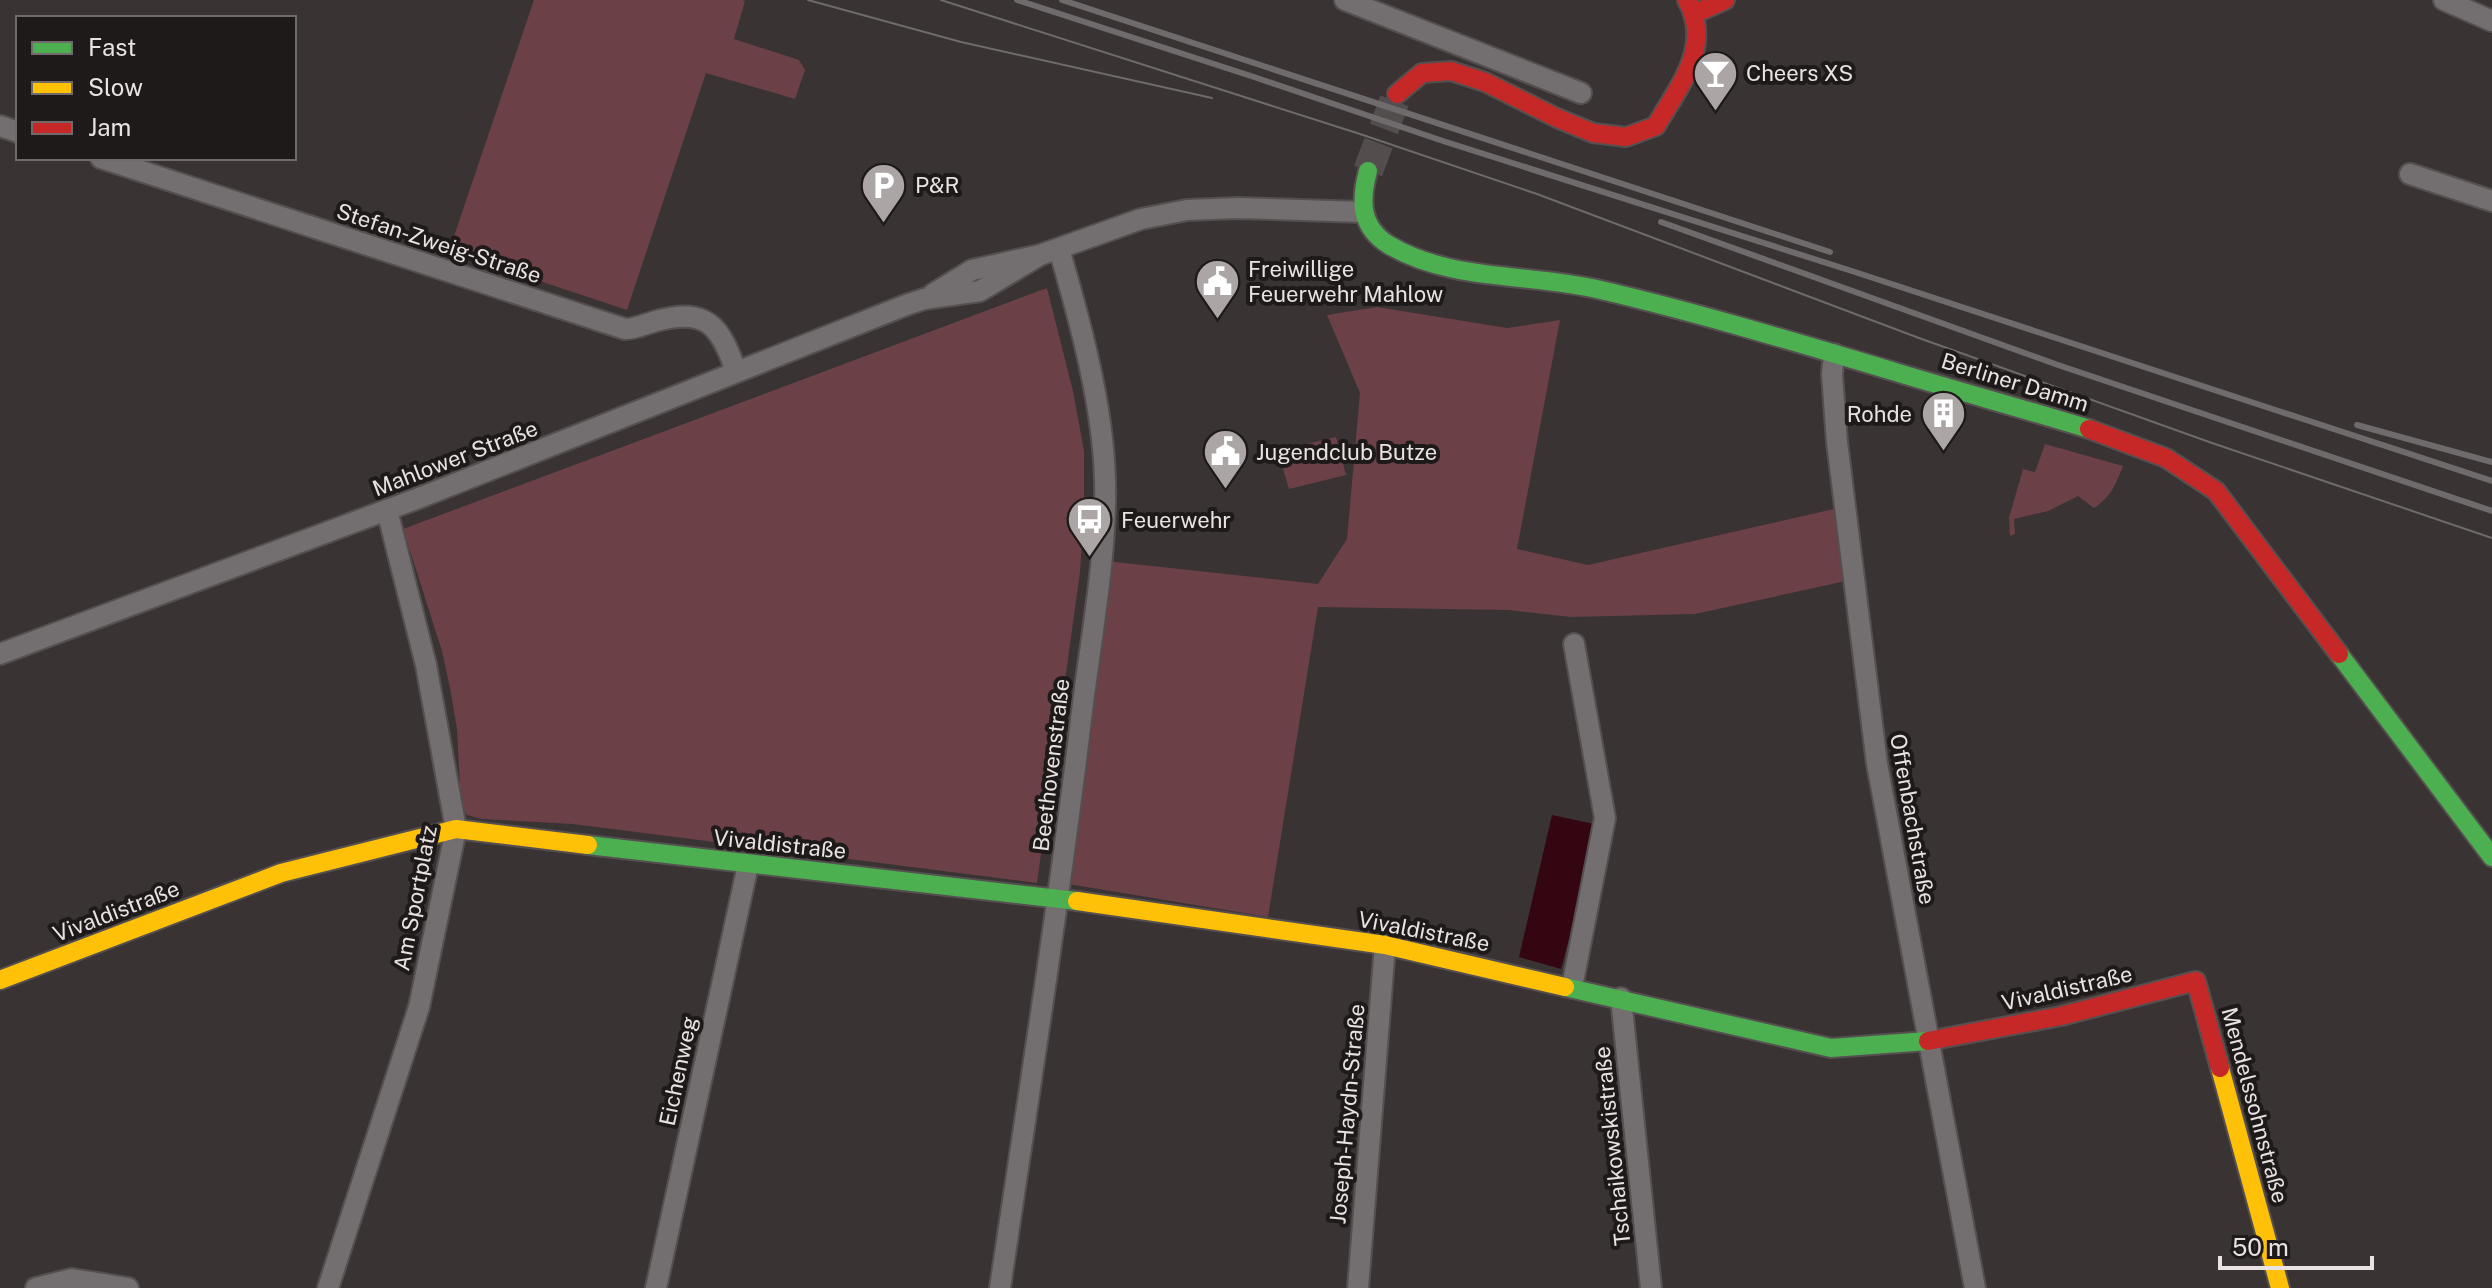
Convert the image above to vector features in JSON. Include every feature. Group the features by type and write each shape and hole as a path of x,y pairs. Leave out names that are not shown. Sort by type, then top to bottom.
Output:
{"street":[{"path":"1345,0 1581,93"},
{"path":"1397,94 1409,81 1428,73 1465,74 1492,84 1595,135 1625,139 1647,133 1656,126 1698,39 1691,6 1725,0"},
{"path":"2444,0 2492,21"},
{"name":"Stefan-Zweig-Straße","path":"107,160 625,329 672,318 704,319 720,332 736,371"},
{"path":"1362,212 1361,196 1368,171"},
{"path":"2410,174 2492,201"},
{"name":"Mahlower Straße","path":"0,654 387,510 924,299 980,291 1049,252 1141,219 1187,210 1238,208 1362,212"},
{"name":"Berliner Damm","path":"1362,212 1377,235 1409,256 1440,264 1593,288 1694,312 2033,412 2165,456 2216,491 2492,857"},
{"name":"Beethovenstraße","path":"1000,1288 1058,898 1101,555 1105,480 1102,440 1090,370 1049,252"},
{"name":"Offenbachstraße","path":"1834,354 1832,374 1837,442 1877,764 1975,1288"},
{"name":"Am Sportplatz","path":"328,1288 419,1007 456,829 426,665 387,510"},
{"path":"1572,987 1605,818 1574,644"},
{"name":"Vivaldistraße","path":"0,980 281,873 456,829 748,865 1058,898 1385,945 1831,1048 1876,1048 1929,1041 2054,1018 2196,981"},
{"name":"Eichenweg","path":"656,1288 748,865"},
{"name":"Joseph-Haydn-Straße","path":"1358,1288 1385,945"},
{"name":"Mendelssohnstraße","path":"2196,981 2280,1288"},
{"name":"Tschaikowskistraße","path":"1621,998 1651,1288"},
{"path":"36,1288 72,1279 128,1288"}],"shaded area":[{"path":"534,0 742,0 745,1 734,39 799,60 805,70 795,99 706,73 627,310 449,251"},
{"path":"1047,288 1073,391 1084,451 1084,512 1080,572 1037,883 573,824 482,819 467,815 461,805 457,729 442,651 403,529"},
{"path":"1377,307 1507,328 1560,320 1517,549 1588,565 1834,509 1846,581 1695,614 1571,617 1509,610 1318,607 1268,917 1062,883 1106,561 1318,584 1347,539 1360,393 1327,315"},
{"path":"1336,437 1346,475 1289,489 1278,451"},
{"path":"2045,444 2123,466 2109,495 2094,508 2078,496 2048,511 2014,519 2015,534 2010,536 2009,518 2023,469 2035,472"},
{"path":"1552,815 1599,825 1561,969 1519,957"}],"tunnel":[{"path":"1368,171 1397,94"}],"tram line":[{"path":"808,0 961,42 1212,98"},
{"path":"941,0 1537,194 1919,338 2212,443 2492,538"}],"railway":[{"path":"1017,0 2492,481"},
{"path":"1062,0 1830,252"},
{"path":"1661,222 2058,365 2492,511"},
{"path":"2357,425 2492,462"}],"traffic: fast":[{"path":"1368,171 1363,203 1372,230 1389,245 1413,257 1465,271 1575,285 1638,299 2089,429"},
{"path":"2339,654 2492,857"},
{"path":"588,845 1077,901"},
{"path":"1565,987 1831,1048 1928,1041"}],"traffic: slow":[{"path":"0,980 281,873 456,829 588,845"},
{"path":"1077,901 1385,945 1565,987"},
{"path":"2220,1068 2280,1288"}],"traffic: jam":[{"path":"1397,94 1422,73 1451,71 1485,82 1593,133 1626,137 1656,126 1683,81 1695,50 1696,33 1687,0"},
{"path":"1696,13 1725,0"},
{"path":"2089,429 2166,458 2216,491 2339,654"},
{"path":"1928,1041 2061,1016 2196,981 2220,1068"}],"place":[{"name":"Cheers XS","path":"1715,112"},
{"name":"P&R","path":"884,224"},
{"name":"Freiwillige Feuerwehr Mahlow","path":"1217,321"},
{"name":"Rohde","path":"1943,453"},
{"name":"Jugendclub Butze","path":"1225,491"},
{"name":"Feuerwehr","path":"1090,559"}]}
